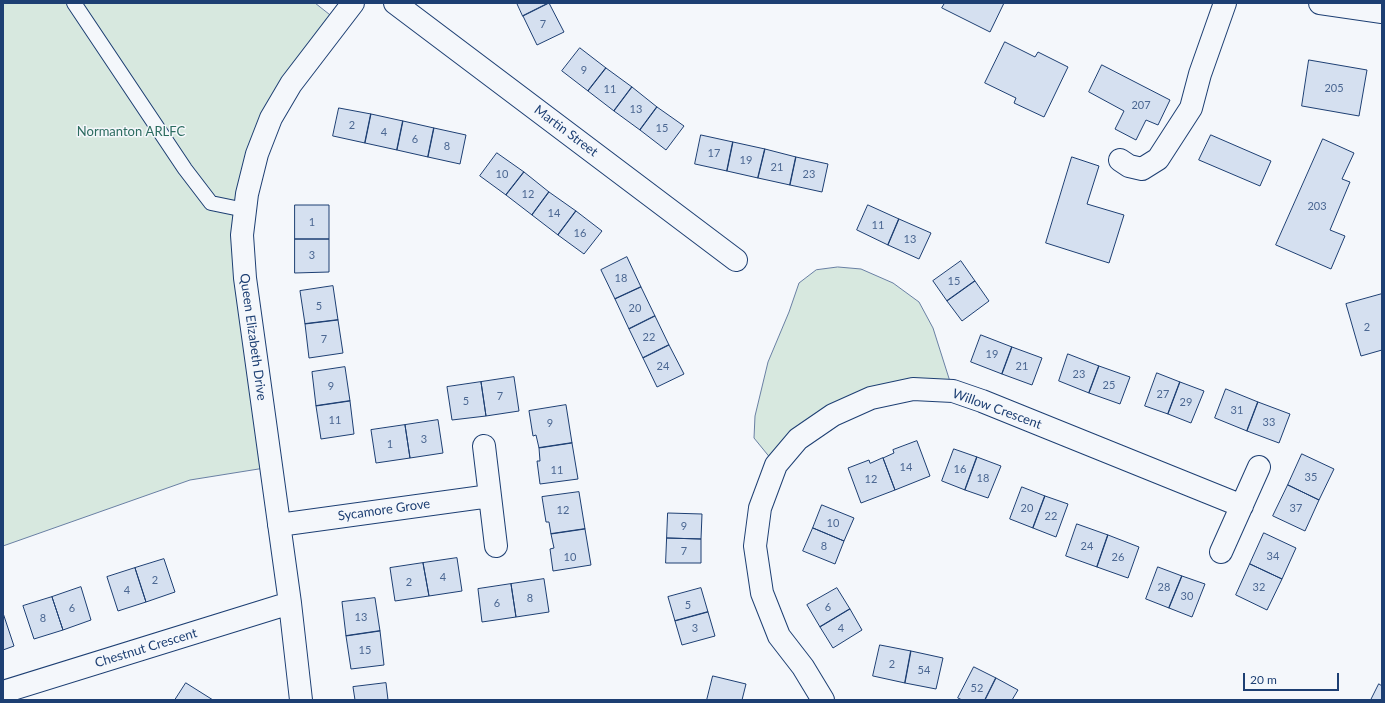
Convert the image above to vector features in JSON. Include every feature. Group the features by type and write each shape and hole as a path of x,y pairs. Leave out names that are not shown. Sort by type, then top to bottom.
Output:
{"street":[{"name":"Queen Elizabeth Drive","path":"301,700 290,603 245,278 242,234 247,194 257,154 271,118 291,84 353,3"},
{"name":"Martin Street","path":"396,3 736,260"},
{"path":"1120,160 1129,166 1142,169 1158,158 1175,133 1191,108 1200,74 1225,3"},
{"path":"1320,3 1382,12"},
{"name":"Willow Crescent","path":"823,700 803,667 779,636 762,593 755,546 760,508 776,465 798,439 832,415 871,398 913,389 953,391 982,401 1242,506"},
{"path":"484,446 496,546"},
{"path":"1221,552 1259,467"},
{"name":"Sycamore Grove","path":"279,525 490,496"},
{"name":"Chestnut Crescent","path":"3,692 290,603"}],"lane":[{"path":"74,3 185,169 211,203 245,210"}],"green space":[{"name":"Normanton ARLFC","path":"3,3 315,3 339,22 291,84 247,194 271,467 190,480 3,546"},
{"path":"838,267 861,269 893,283 919,302 933,328 953,391 871,398 776,465 754,438 755,416 768,362 789,312 799,283 816,270"}],"building":[{"path":"517,3 549,3 523,16"},
{"path":"549,3 564,32 537,45 523,16"},
{"path":"945,3 1004,3 990,32 942,8"},
{"path":"1005,42 1035,57 1038,52 1068,67 1044,117 1014,103 1016,98 985,83"},
{"path":"580,48 606,68 588,91 562,71"},
{"path":"1309,60 1367,70 1359,116 1302,106"},
{"path":"1102,65 1170,100 1158,125 1146,120 1136,140 1115,129 1124,111 1089,92"},
{"path":"606,68 632,87 614,111 588,91"},
{"path":"632,87 657,107 640,130 614,111"},
{"path":"657,107 684,126 666,150 640,130"},
{"path":"339,108 371,114 365,143 333,136"},
{"path":"371,114 403,121 397,150 365,143"},
{"path":"403,121 434,128 428,157 397,150"},
{"path":"434,128 466,135 460,164 428,157"},
{"path":"701,135 733,142 727,171 695,164"},
{"path":"1211,135 1271,161 1260,186 1199,160"},
{"path":"1323,139 1354,153 1342,179 1350,182 1330,230 1345,236 1331,269 1276,245"},
{"path":"733,142 765,149 758,178 727,171"},
{"path":"765,149 796,157 790,185 758,178"},
{"path":"497,153 524,172 506,195 480,176"},
{"path":"796,157 828,164 822,192 790,185"},
{"path":"1072,157 1099,166 1087,204 1124,215 1109,263 1046,243"},
{"path":"524,172 549,192 532,215 506,195"},
{"path":"549,192 576,211 558,235 532,215"},
{"path":"295,205 329,205 329,239 295,239"},
{"path":"868,205 899,219 888,245 857,230"},
{"path":"576,211 602,231 584,254 558,235"},
{"path":"899,219 931,233 919,259 888,245"},
{"path":"295,239 329,239 329,272 295,273"},
{"path":"627,257 641,287 615,299 601,270"},
{"path":"961,261 975,281 947,301 933,281"},
{"path":"975,281 989,301 962,321 947,301"},
{"path":"333,286 338,320 305,324 300,291"},
{"path":"641,287 655,316 629,329 615,299"},
{"path":"1382,294 1382,350 1361,356 1346,304"},
{"path":"655,316 669,345 643,358 629,329"},
{"path":"338,320 343,353 309,358 305,324"},
{"path":"981,335 1012,347 1002,374 971,362"},
{"path":"669,345 684,374 657,387 643,358"},
{"path":"1012,347 1042,358 1032,385 1002,374"},
{"path":"1068,354 1099,366 1089,393 1059,381"},
{"path":"1099,366 1130,377 1120,404 1089,393"},
{"path":"345,367 350,401 316,406 312,372"},
{"path":"1157,373 1180,382 1168,414 1145,406"},
{"path":"514,377 519,411 486,416 481,382"},
{"path":"481,382 486,416 452,420 447,387"},
{"path":"1180,382 1204,391 1191,423 1168,414"},
{"path":"1226,389 1258,402 1247,431 1215,418"},
{"path":"350,401 354,434 321,439 316,406"},
{"path":"1258,402 1290,414 1279,443 1247,431"},
{"path":"566,405 572,443 539,448 536,435 533,436 529,411"},
{"path":"438,420 443,453 410,458 405,425"},
{"path":"405,425 410,458 376,463 371,430"},
{"path":"917,441 930,476 895,490 883,458 894,453 893,450"},
{"path":"572,443 578,479 540,484 537,461 540,461 539,448"},
{"path":"954,449 977,457 965,490 942,481"},
{"path":"1302,454 1334,469 1319,500 1288,485"},
{"path":"977,457 1001,466 988,498 965,490"},
{"path":"883,458 895,490 861,503 848,468 869,460 870,463"},
{"path":"1288,485 1319,500 1305,531 1273,516"},
{"path":"1022,487 1045,496 1033,528 1010,519"},
{"path":"579,492 585,529 551,534 549,522 546,522 542,497"},
{"path":"1045,496 1068,504 1056,537 1033,528"},
{"path":"822,505 854,518 844,541 813,528"},
{"path":"668,513 702,514 701,539 667,538"},
{"path":"1077,524 1108,535 1097,567 1066,556"},
{"path":"813,528 844,541 835,564 803,551"},
{"path":"585,529 591,565 553,571 550,549 554,548 551,534"},
{"path":"1264,533 1296,548 1282,579 1250,564"},
{"path":"1108,535 1139,547 1128,578 1097,567"},
{"path":"667,538 701,539 701,563 666,563"},
{"path":"457,558 462,591 429,596 423,563"},
{"path":"164,559 175,592 146,602 135,568"},
{"path":"423,563 429,596 395,601 390,568"},
{"path":"1250,564 1282,579 1267,610 1236,595"},
{"path":"1158,567 1182,576 1169,608 1146,599"},
{"path":"135,568 146,602 118,611 107,577"},
{"path":"1182,576 1205,584 1192,617 1169,608"},
{"path":"544,579 549,612 516,617 511,584"},
{"path":"511,584 516,617 482,622 478,589"},
{"path":"81,587 91,620 63,630 52,597"},
{"path":"701,588 708,612 675,621 668,597"},
{"path":"837,588 850,609 820,627 807,605"},
{"path":"52,597 63,630 34,639 23,606"},
{"path":"375,598 380,631 346,636 342,602"},
{"path":"850,609 862,630 833,648 820,627"},
{"path":"708,612 715,636 682,645 675,621"},
{"path":"3,613 14,646 3,650"},
{"path":"380,631 384,665 351,669 346,636"},
{"path":"880,645 911,651 905,683 873,676"},
{"path":"911,651 943,658 936,689 905,683"},
{"path":"974,667 996,678 985,700 962,700 958,698"},
{"path":"713,676 746,684 742,700 707,700"},
{"path":"996,678 1018,690 1012,700 985,700"},
{"path":"186,683 213,700 175,700"},
{"path":"386,683 388,700 355,700 353,687"},
{"path":"1379,684 1382,686 1382,700 1371,700"}]}
